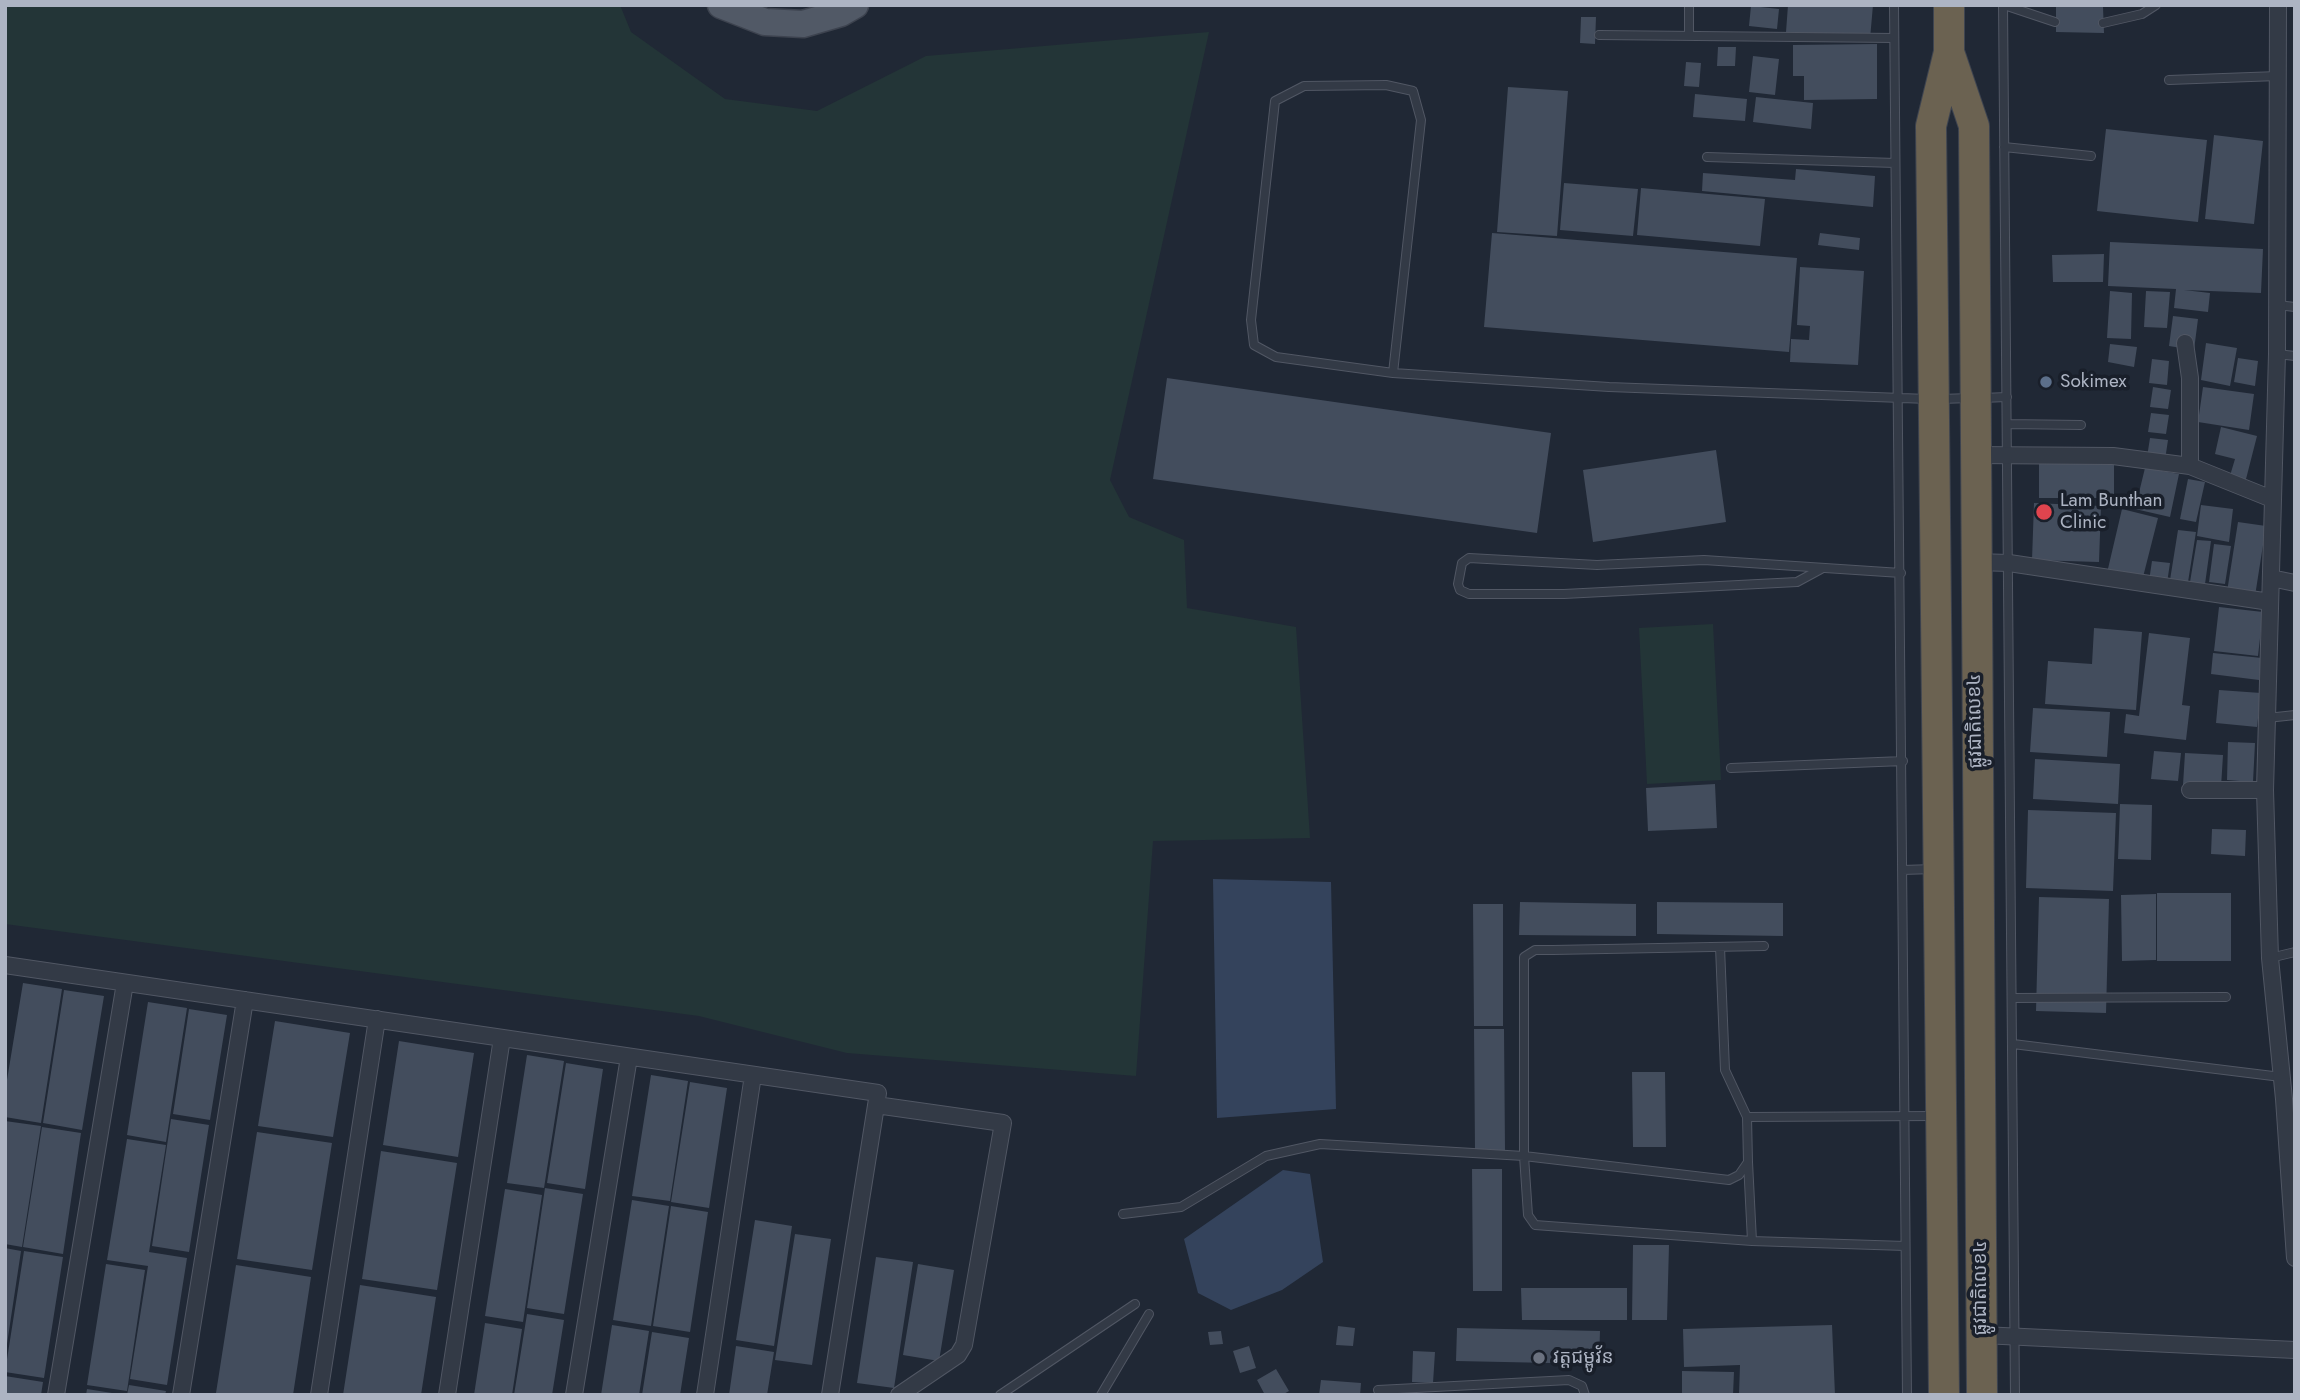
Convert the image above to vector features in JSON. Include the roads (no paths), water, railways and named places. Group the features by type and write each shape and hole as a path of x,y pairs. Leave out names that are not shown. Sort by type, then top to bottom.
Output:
{"highway":[{"name":"ផ្លូវជាតិលេខ៤","path":"1944,1395 1931,126 1949,52 1949,5"},
{"name":"ផ្លូវជាតិលេខ៤","path":"1949,52 1973,126 1982,1395"}],"main road":[{"path":"721,5 765,22 803,23 841,13 855,5"}],"street":[{"path":"2278,5 2277,354 2265,790 2270,958 2281,1077 2290,1099 2295,1258"},
{"path":"2185,343 2190,378 2190,466"},
{"path":"1974,455 2113,456 2190,466 2272,499"},
{"path":"1975,562 2009,563 2270,602"},
{"path":"2271,578 2295,583"},
{"path":"2190,790 2265,790"},
{"path":"5,965 878,1093 830,1395"},
{"path":"56,1395 125,983"},
{"path":"181,1395 245,1000"},
{"path":"320,1395 377,1019"},
{"path":"447,1395 502,1038"},
{"path":"574,1395 629,1057"},
{"path":"705,1395 753,1075"},
{"path":"876,1105 1003,1123 964,1345 958,1354 899,1395"},
{"path":"1982,1335 2295,1350"}],"lane":[{"path":"1689,5 1689,36"},
{"path":"1894,5 1907,1395"},
{"path":"2015,1395 2004,5 2055,22"},
{"path":"2103,23 2142,14 2155,5"},
{"path":"1599,35 1894,38"},
{"path":"2168,79 2278,76"},
{"path":"1393,373 1421,120 1413,91 1386,85 1304,86 1275,101 1251,320 1254,345 1276,357 1393,373 1609,387 1897,399 2007,397"},
{"path":"2004,147 2091,156"},
{"path":"1707,157 1895,163"},
{"path":"2277,305 2295,307"},
{"path":"2277,354 2295,356"},
{"path":"2007,424 2081,425"},
{"path":"1821,569 1797,582 1675,586 1563,594 1469,594 1460,590 1458,584 1462,563 1469,558 1597,565 1704,559 1901,573"},
{"path":"2267,718 2295,715"},
{"path":"1731,768 1903,761"},
{"path":"1902,870 1939,868"},
{"path":"1765,946 1544,950 1524,957 1524,1156 1528,1215 1535,1226 1752,1241 1905,1246"},
{"path":"1720,947 1725,1070 1747,1117 1752,1241"},
{"path":"2270,958 2295,952"},
{"path":"2012,998 2226,997"},
{"path":"2013,1044 2281,1077"},
{"path":"1747,1117 1941,1116"},
{"path":"1123,1214 1181,1207 1266,1156 1320,1144 1524,1156 1729,1180 1739,1175 1748,1162"},
{"path":"1000,1395 1135,1304"},
{"path":"1101,1395 1149,1314"},
{"path":"1378,1391 1569,1380 1582,1386 1585,1395"},
{"path":"1503,1384 1503,1395"}],"water":[{"path":"1213,879 1331,882 1336,1109 1217,1118"},
{"path":"1283,1170 1310,1174 1323,1262 1282,1290 1231,1310 1198,1293 1184,1239"}],"place":[{"name":"Sokimex","path":"2046,382"},
{"name":"Lam Bunthan Clinic","path":"2044,512"},
{"name":"វត្តជម្ពូវ័ន","path":"1539,1358"}]}
